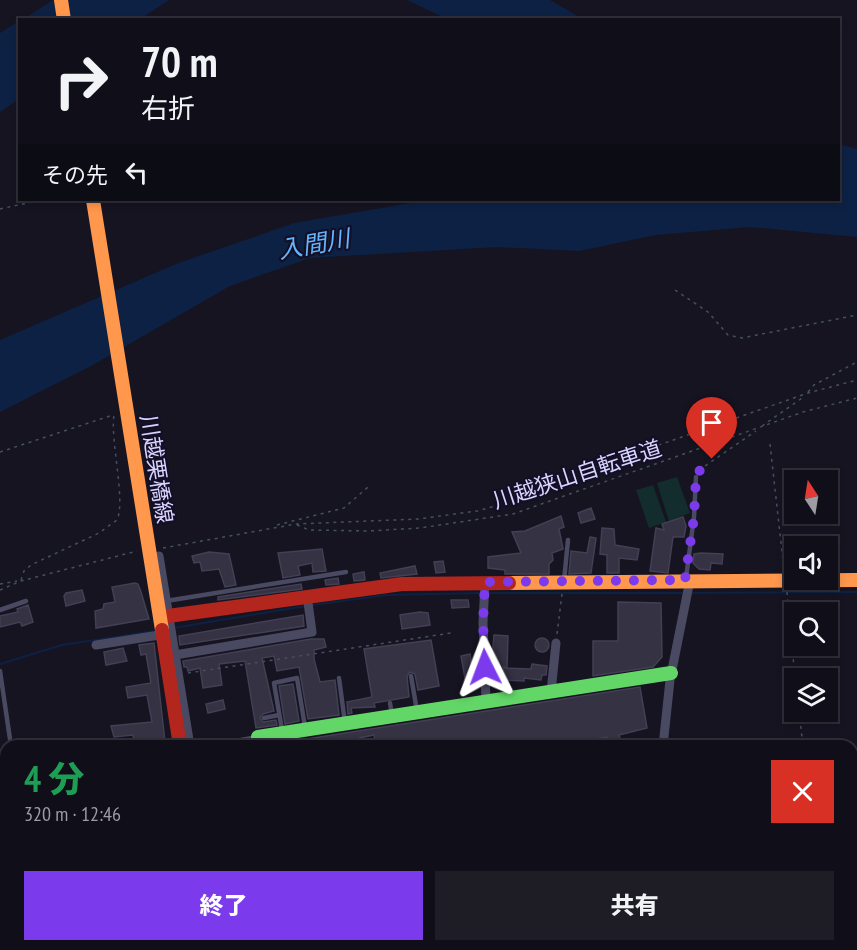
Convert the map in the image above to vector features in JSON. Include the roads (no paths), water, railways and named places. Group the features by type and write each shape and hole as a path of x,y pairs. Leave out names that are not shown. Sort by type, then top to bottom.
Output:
{"street":[{"path":"61,0 64,18"},
{"name":"川越栗橋線","path":"93,201 179,740"},
{"path":"158,552 189,740"},
{"path":"664,740 671,674 688,580"},
{"path":"168,616 307,595 402,584 857,580"},
{"path":"485,582 483,623 486,701"},
{"path":"175,655 312,632 307,595"},
{"path":"96,645 171,634"},
{"path":"551,692 556,643"},
{"path":"258,736 345,723 391,710 417,712 671,674"},
{"path":"172,740 166,697 178,675"}],"lane":[{"path":"688,580 696,477"},
{"path":"564,581 568,540"},
{"path":"166,601 346,572"},
{"path":"0,610 26,601"},
{"path":"0,671 10,740"},
{"path":"411,676 417,712"},
{"path":"282,733 274,683 297,678 306,729"},
{"path":"339,678 345,723"},
{"path":"264,717 279,715"},
{"path":"238,740 258,736"}],"water":[{"path":"53,0 169,0 142,18 25,18"},
{"path":"407,0 550,0 581,18 445,18"},
{"path":"18,22 18,100 0,112 0,33"},
{"name":"入間川","path":"840,144 857,149 857,237 750,227 656,235 579,251 497,247 310,258 230,286 91,366 0,412 0,340 176,264 294,223 422,201 840,201"}],"waterway":[{"path":"689,593 857,592"},
{"path":"312,605 387,595 482,593"},
{"path":"488,593 683,593"},
{"path":"173,628 306,606"},
{"path":"0,664 62,645 155,631"}]}
